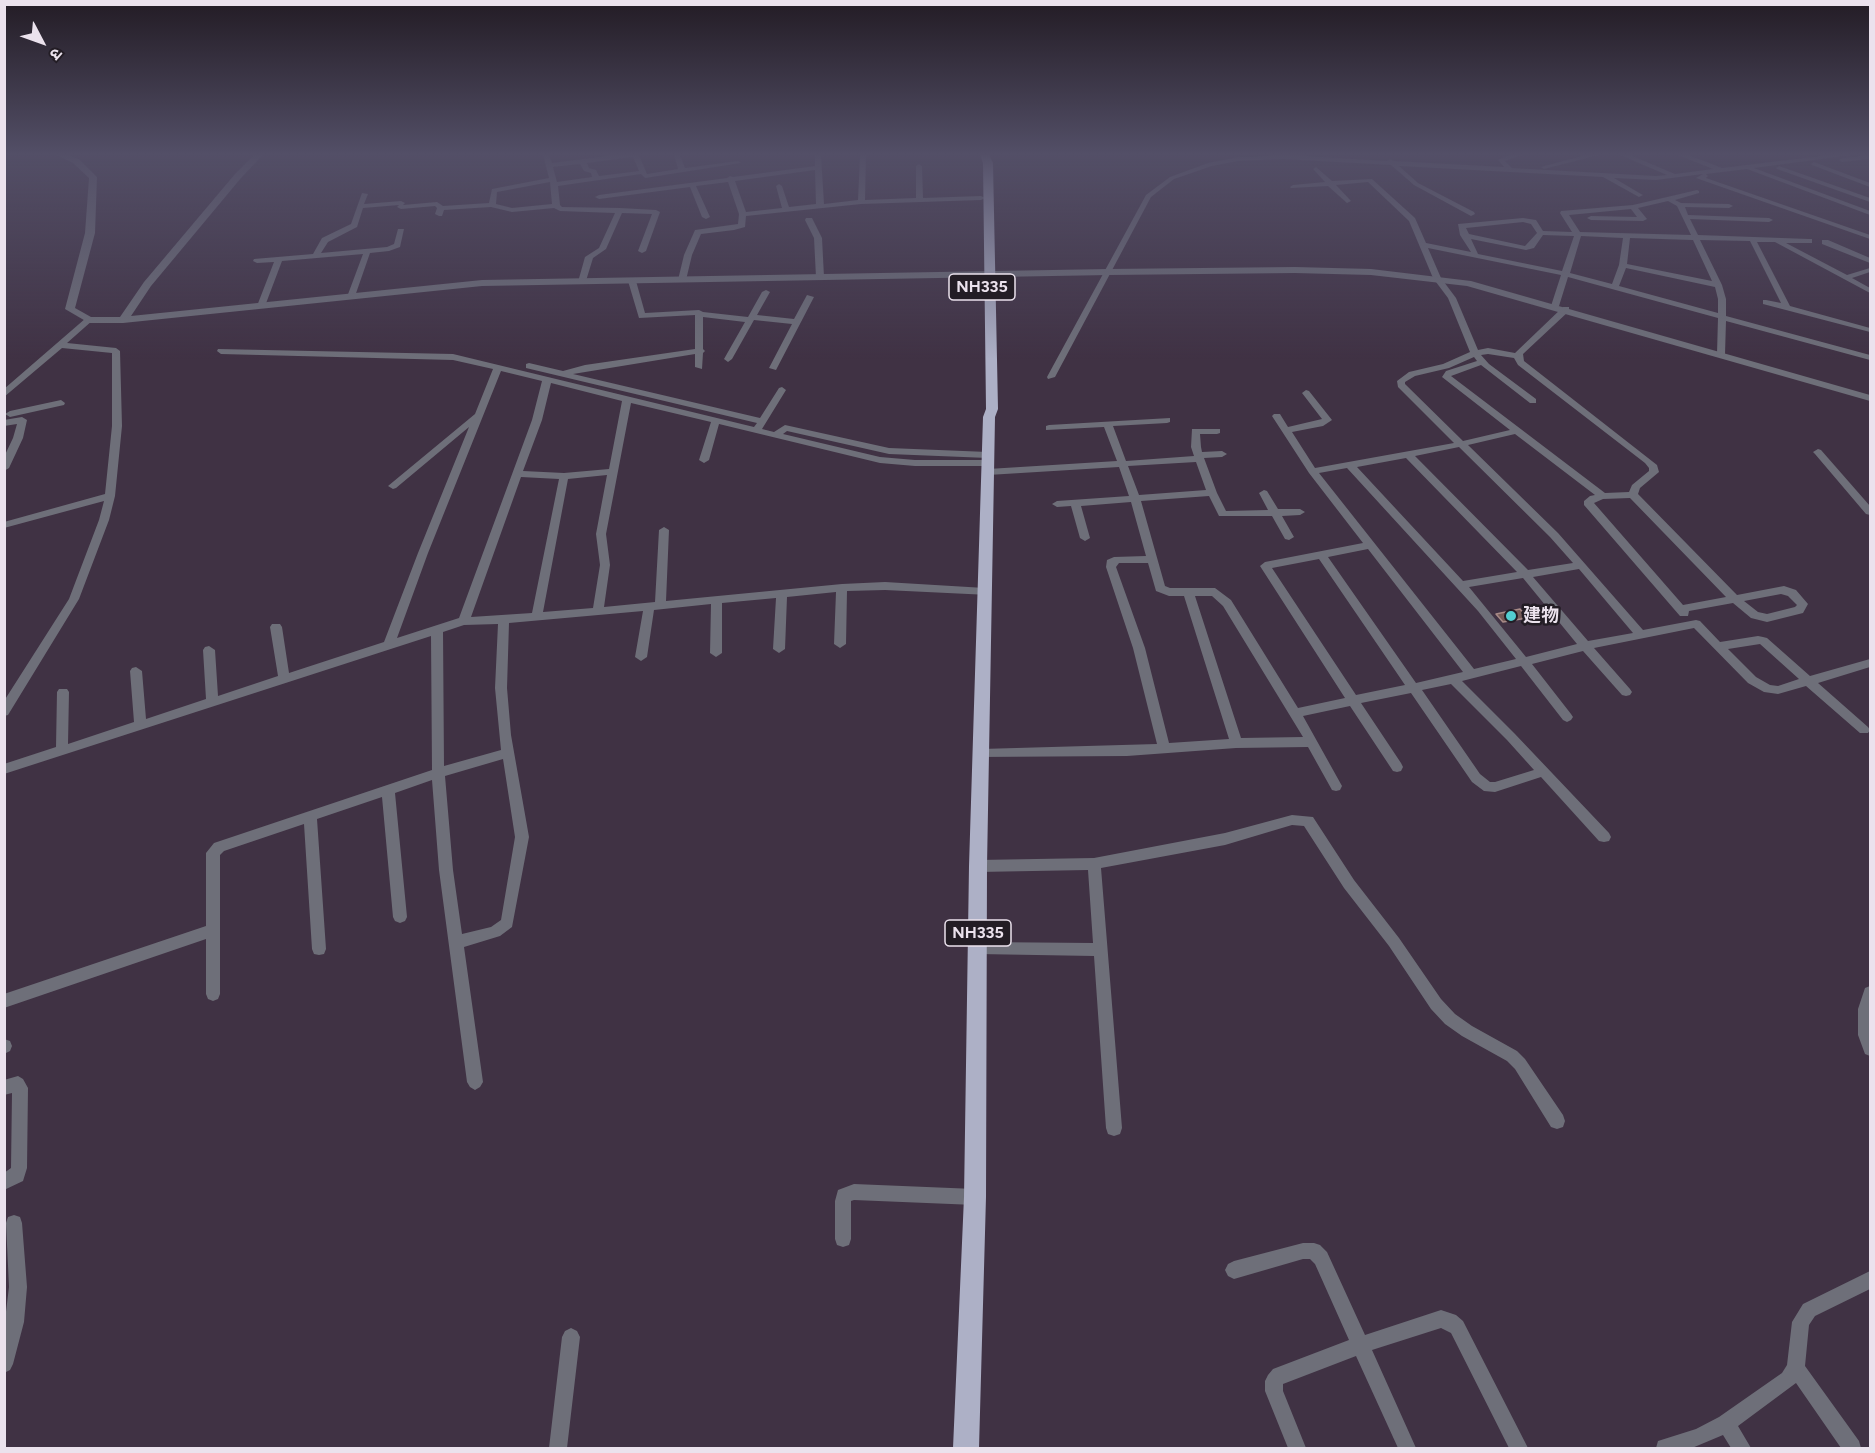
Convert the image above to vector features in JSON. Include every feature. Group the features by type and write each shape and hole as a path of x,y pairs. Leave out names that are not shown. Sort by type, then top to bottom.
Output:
{"highway":[{"name":"NH335","path":"983,223 986,273"},
{"name":"NH335","path":"966,1449 975,1197 978,866 989,417 983,408 987,223"}],"street":[{"path":"91,223 90,233 69,309 89,320 123,320 482,283 986,273 1295,270 1437,278 1468,283 1870,398"},
{"path":"123,320 147,284 199,223"},
{"path":"315,256 330,236 352,228 354,223"},
{"path":"582,282 589,257 602,249 614,223"},
{"path":"642,251 653,223"},
{"path":"682,280 688,255 698,231 738,227 742,223"},
{"path":"811,223 818,238 820,277"},
{"path":"1051,377 1134,223"},
{"path":"1413,223 1437,278 1452,298 1478,358 1533,401"},
{"path":"1474,253 1460,228 1463,225 1489,223"},
{"path":"1534,223 1541,233"},
{"path":"1569,223 1578,235"},
{"path":"1689,223 1718,285 1722,299 1721,354"},
{"path":"1829,223 1870,237"},
{"path":"1853,223 1870,229"},
{"path":"257,261 367,252 394,247 401,231"},
{"path":"1541,233 1809,241"},
{"path":"1464,235 1526,248 1531,246 1541,233"},
{"path":"1518,356 1561,308 1566,274 1578,235"},
{"path":"1615,287 1623,265 1627,236"},
{"path":"1752,239 1787,308"},
{"path":"1776,240 1870,291"},
{"path":"1825,242 1870,261"},
{"path":"1421,244 1474,253 1566,274 1870,358"},
{"path":"351,297 367,252"},
{"path":"261,306 279,259"},
{"path":"1623,265 1718,285"},
{"path":"1846,278 1869,272"},
{"path":"632,281 642,316 690,311 700,314 796,322"},
{"path":"728,359 766,292"},
{"path":"774,368 810,297"},
{"path":"1766,302 1870,330"},
{"path":"699,367 700,314"},
{"path":"4,394 89,320"},
{"path":"4,712 74,599 104,520 110,496 117,426 116,351 58,345"},
{"path":"221,351 453,357 716,420 760,426"},
{"path":"564,374 585,368 701,351"},
{"path":"1518,356 1488,351 1449,373 1446,377 1604,496"},
{"path":"1518,356 1521,363 1654,467 1654,472 1635,487 1633,495"},
{"path":"1478,358 1412,374 1401,381 1401,385 1554,535 1641,635"},
{"path":"529,366 760,426 776,435 785,428 889,451 988,464 1120,463 1222,454"},
{"path":"389,645 498,367"},
{"path":"464,621 537,420 547,380"},
{"path":"760,426 782,390"},
{"path":"1286,430 1320,424 1327,420 1306,393"},
{"path":"598,611 604,566 601,534 627,399"},
{"path":"4,414 61,403"},
{"path":"393,486 478,415"},
{"path":"1277,416 1312,471 1471,674"},
{"path":"4,423 22,420 18,438 4,468"},
{"path":"704,460 716,420"},
{"path":"1049,428 1167,420"},
{"path":"1108,424 1120,463 1135,498 1160,588 1169,592 1215,592 1227,603 1336,786"},
{"path":"1312,471 1408,455 1518,430"},
{"path":"1217,431 1196,431 1199,457 1212,493 1225,515 1300,512"},
{"path":"1818,452 1870,512"},
{"path":"1408,455 1526,574 1626,692"},
{"path":"1350,465 1462,585 1567,717"},
{"path":"516,474 564,476 612,472"},
{"path":"537,617 564,476"},
{"path":"1057,504 1212,493"},
{"path":"1264,493 1289,537"},
{"path":"1681,609 1735,599 1784,590 1803,604 1799,610 1767,618 1755,615 1735,599 1633,495 1604,496 1590,500 1588,503 1591,507 1681,609 1759,685 1778,690 1870,663"},
{"path":"4,525 110,496"},
{"path":"1075,503 1085,537"},
{"path":"641,657 654,606 664,530"},
{"path":"1371,545 1265,566 1397,768"},
{"path":"1321,554 1469,768 1482,783 1495,787 1542,772"},
{"path":"1151,559 1118,560 1111,563 1111,567 1139,648 1164,748"},
{"path":"1462,585 1581,565"},
{"path":"4,769 464,621 504,620 842,588 885,586 985,592"},
{"path":"840,644 842,588"},
{"path":"1188,592 1236,743"},
{"path":"778,649 782,594"},
{"path":"716,653 717,599"},
{"path":"457,942 495,932 507,923 522,837 508,753 501,688 504,620"},
{"path":"1294,713 1453,679 1585,646 1696,624"},
{"path":"276,627 284,678"},
{"path":"437,630 438,772 446,870 475,1082"},
{"path":"1718,646 1763,641 1864,730"},
{"path":"209,650 212,701"},
{"path":"136,671 140,724"},
{"path":"1453,679 1512,737 1604,837"},
{"path":"62,750 63,692"},
{"path":"981,754 1310,742"},
{"path":"213,994 213,853 227,843 438,772 508,753"},
{"path":"388,789 400,917"},
{"path":"310,816 319,949"},
{"path":"978,866 1094,864 1225,839 1292,820 1308,821 1348,884 1394,942 1436,1004 1450,1019 1467,1031 1512,1056 1520,1064 1557,1121"},
{"path":"1094,864 1114,1128"},
{"path":"4,1001 213,930"},
{"path":"978,948 1099,950"},
{"path":"1870,993 1865,1009 1865,1035 1870,1049"},
{"path":"4,1088 18,1084 20,1088 20,1168 17,1175 4,1182"},
{"path":"843,1239 844,1196 854,1192 975,1197"},
{"path":"5,1361 15,1322 18,1287 14,1223"},
{"path":"1234,1270 1303,1251 1314,1251 1328,1269 1407,1449"},
{"path":"1665,1449 1726,1424 1788,1380 1796,1368 1801,1322 1809,1310 1870,1280"},
{"path":"1297,1449 1274,1390 1274,1381 1279,1376 1361,1345 1441,1319 1450,1321 1457,1327 1519,1449"},
{"path":"558,1449 571,1337"},
{"path":"1796,1368 1852,1449"},
{"path":"1726,1424 1742,1449"}],"building":[{"name":"建物","path":"1520,609 1527,618 1503,622 1496,614"}],"place":[{"name":"建物","path":"1511,616"}]}
